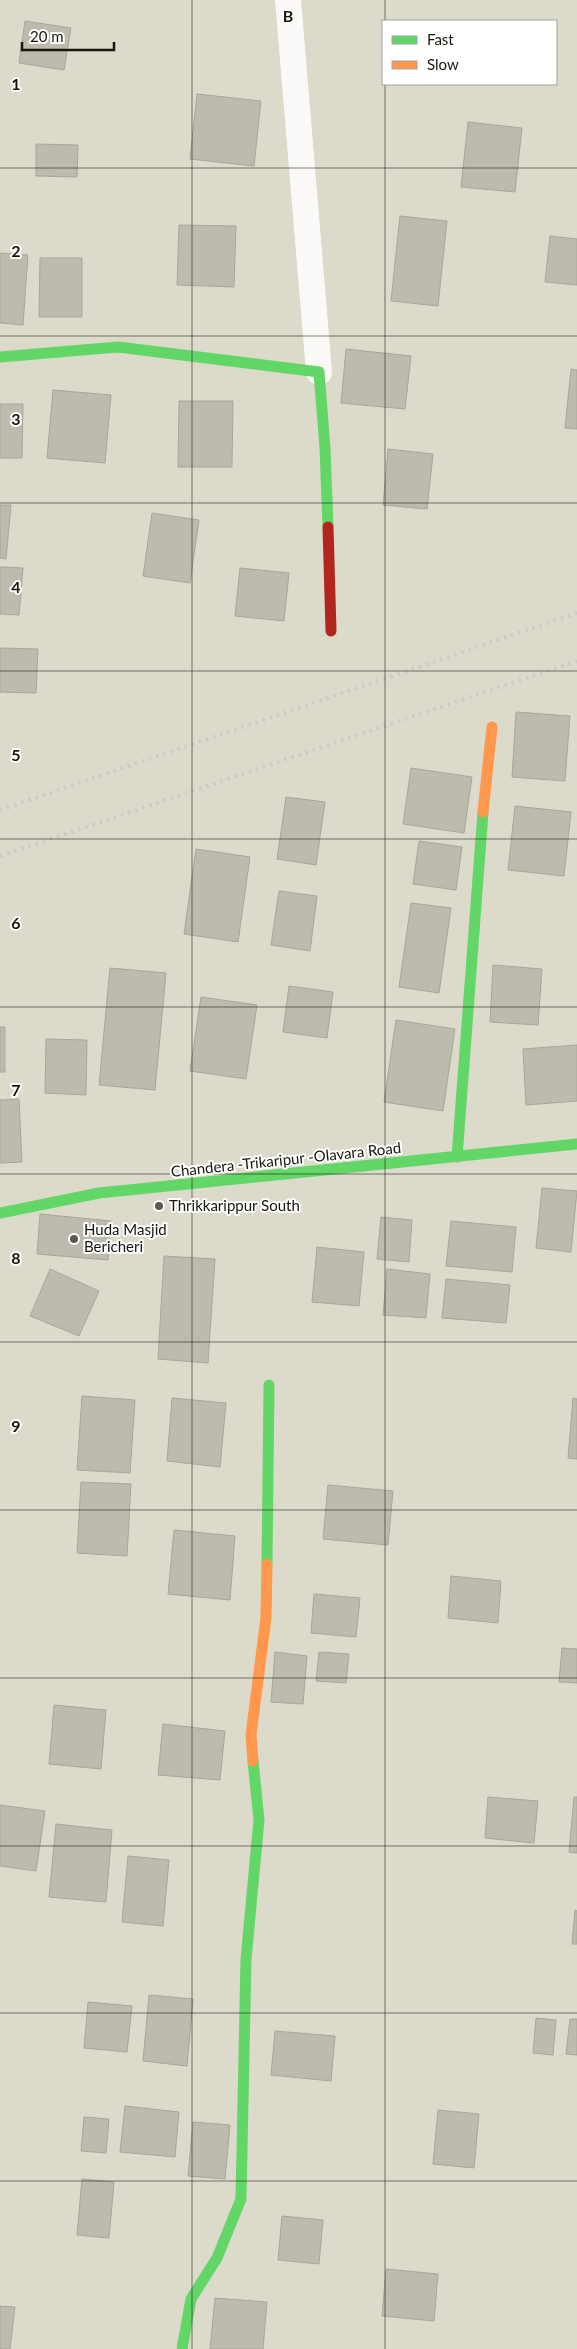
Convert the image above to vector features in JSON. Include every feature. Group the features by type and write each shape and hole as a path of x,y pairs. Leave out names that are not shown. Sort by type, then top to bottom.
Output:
{"street":[{"path":"288,0 325,448 331,631"},
{"path":"0,358 118,348 319,372"},
{"path":"457,1158 478,865 492,727"},
{"name":"Chandera -Trikaripur -Olavara Road","path":"0,1213 99,1193 457,1158 577,1144"},
{"path":"182,2349 191,2299 217,2258 241,2199 246,1959 259,1820 251,1735 266,1618 268,1386"}],"building":[{"path":"25,21 71,28 64,70 19,63"},
{"path":"197,94 261,101 254,166 190,159"},
{"path":"468,122 522,128 515,192 461,187"},
{"path":"36,144 78,145 77,177 36,176"},
{"path":"400,216 447,221 438,306 391,301"},
{"path":"179,225 236,226 234,287 177,285"},
{"path":"550,236 577,239 577,285 545,282"},
{"path":"0,253 28,255 23,325 0,323"},
{"path":"40,258 82,258 82,317 39,317"},
{"path":"346,349 411,356 405,409 341,403"},
{"path":"571,369 577,370 577,429 565,428"},
{"path":"53,390 111,395 105,463 47,458"},
{"path":"179,401 233,401 232,467 178,467"},
{"path":"0,404 23,404 22,458 0,458"},
{"path":"388,449 433,454 427,509 383,505"},
{"path":"0,505 11,505 6,559 0,558"},
{"path":"152,513 199,520 190,583 143,576"},
{"path":"0,567 23,568 19,615 0,614"},
{"path":"240,568 289,573 284,621 235,616"},
{"path":"0,648 38,649 36,693 0,692"},
{"path":"516,712 570,716 565,781 512,777"},
{"path":"411,768 472,777 464,833 403,824"},
{"path":"286,797 325,802 316,865 277,859"},
{"path":"515,806 571,812 564,876 508,870"},
{"path":"419,841 462,847 456,890 413,884"},
{"path":"196,849 250,857 238,942 184,934"},
{"path":"279,891 317,896 310,951 271,945"},
{"path":"411,903 451,908 439,993 399,987"},
{"path":"493,965 542,969 538,1025 490,1022"},
{"path":"110,968 166,973 155,1090 99,1085"},
{"path":"289,986 333,992 327,1038 283,1032"},
{"path":"201,997 257,1005 246,1079 190,1071"},
{"path":"396,1020 455,1029 443,1111 384,1102"},
{"path":"0,1027 5,1027 5,1072 0,1072"},
{"path":"46,1039 87,1040 86,1095 45,1093"},
{"path":"577,1045 577,1101 526,1105 523,1049"},
{"path":"19,1099 22,1162 0,1163 0,1100"},
{"path":"542,1188 577,1191 571,1252 536,1248"},
{"path":"40,1214 111,1221 108,1260 37,1254"},
{"path":"381,1217 412,1220 409,1262 377,1259"},
{"path":"451,1221 516,1227 512,1272 446,1266"},
{"path":"317,1247 364,1252 359,1306 312,1302"},
{"path":"164,1256 215,1259 208,1363 158,1359"},
{"path":"50,1269 99,1291 79,1336 30,1316"},
{"path":"387,1269 430,1274 426,1318 383,1315"},
{"path":"446,1279 510,1285 506,1323 442,1318"},
{"path":"82,1396 135,1400 130,1473 77,1470"},
{"path":"172,1398 226,1403 220,1467 167,1461"},
{"path":"573,1398 577,1399 577,1459 568,1458"},
{"path":"81,1482 131,1484 127,1556 77,1553"},
{"path":"328,1485 393,1491 388,1545 323,1539"},
{"path":"174,1530 235,1536 230,1600 168,1594"},
{"path":"451,1576 501,1581 498,1623 448,1618"},
{"path":"314,1594 360,1598 356,1637 311,1633"},
{"path":"562,1648 577,1649 577,1683 559,1682"},
{"path":"275,1652 307,1656 303,1704 271,1702"},
{"path":"319,1652 349,1654 346,1683 316,1681"},
{"path":"54,1705 106,1710 101,1769 49,1764"},
{"path":"163,1724 225,1731 220,1780 158,1775"},
{"path":"488,1797 538,1801 534,1843 485,1838"},
{"path":"574,1797 577,1797 577,1853 569,1852"},
{"path":"0,1805 45,1811 36,1871 0,1866"},
{"path":"56,1824 112,1830 106,1902 49,1897"},
{"path":"128,1856 169,1860 163,1926 122,1922"},
{"path":"575,1910 577,1911 577,1944 572,1944"},
{"path":"149,1995 193,1999 187,2066 143,2061"},
{"path":"88,2002 132,2006 127,2052 84,2048"},
{"path":"536,2018 556,2020 553,2055 533,2053"},
{"path":"570,2019 577,2019 577,2055 566,2054"},
{"path":"275,2031 335,2036 331,2081 271,2075"},
{"path":"125,2106 179,2112 175,2157 120,2152"},
{"path":"438,2110 479,2114 474,2168 433,2164"},
{"path":"84,2117 109,2119 106,2153 81,2151"},
{"path":"193,2122 230,2125 225,2179 188,2176"},
{"path":"82,2179 114,2182 109,2238 77,2235"},
{"path":"282,2216 323,2220 319,2264 278,2260"},
{"path":"386,2269 438,2274 434,2321 382,2316"},
{"path":"215,2298 267,2302 263,2349 210,2349"},
{"path":"0,2306 15,2307 10,2349 0,2349"}],"railway":[{"path":"0,810 577,613"},
{"path":"0,856 577,661"}],"traffic: fast":[{"path":"0,357 118,347 319,372 325,448 328,527"},
{"path":"457,1157 483,812"},
{"path":"0,1213 99,1193 577,1144"},
{"path":"267,1564 269,1385"},
{"path":"182,2349 191,2299 217,2258 241,2199 246,1959 259,1820 253,1761"}],"traffic: slow":[{"path":"483,812 492,727"},
{"path":"253,1761 251,1735 266,1618 267,1564"}],"traffic: jam":[{"path":"328,527 331,631"}],"place":[{"name":"Thrikkarippur South","path":"159,1206"},
{"name":"Huda Masjid Bericheri","path":"74,1239"}]}
